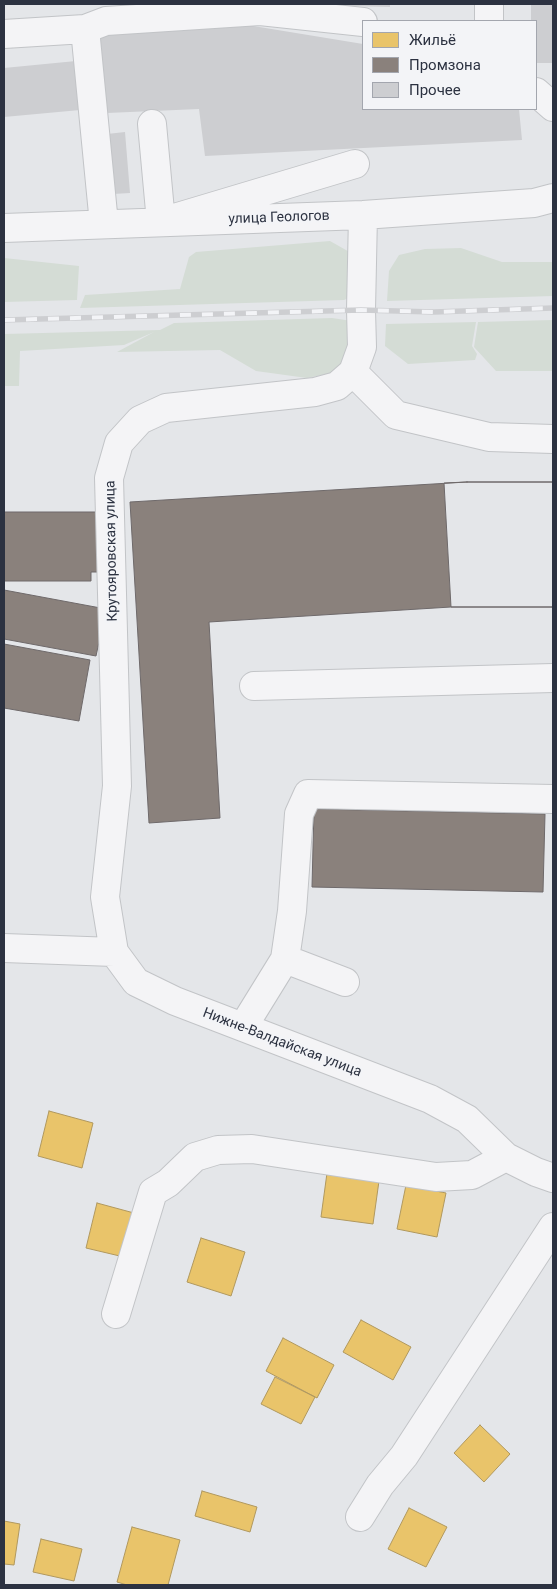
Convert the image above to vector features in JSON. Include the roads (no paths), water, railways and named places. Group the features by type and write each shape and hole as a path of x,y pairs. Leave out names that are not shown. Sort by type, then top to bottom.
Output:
{"street":[{"path":"489,4 489,20"},
{"path":"4,34 85,29 106,21 260,8 362,22"},
{"path":"85,29 104,224"},
{"path":"537,93 553,107"},
{"path":"152,124 161,222 354,164"},
{"name":"улица Геологов","path":"4,228 363,215 534,203 553,198"},
{"path":"363,215 362,347 353,372 396,415 489,437 553,439"},
{"name":"Крутояровская улица","path":"114,952 105,897 117,786 109,478 119,442 140,420 166,408 315,392 337,386 353,372"},
{"path":"254,686 553,678"},
{"path":"243,1027 285,960 292,911 300,814 308,794 553,799"},
{"path":"4,948 114,952"},
{"name":"Нижне-Валдайская улица","path":"114,952 136,982 175,1002 430,1099 467,1119 506,1157 553,1178"},
{"path":"285,960 345,982"},
{"path":"116,1314 153,1192 168,1183 195,1157 218,1150 252,1149 436,1177 472,1175 506,1157"},
{"path":"360,1517 380,1485 404,1456 553,1227"}],"railway":[{"path":"4,320 361,310 434,312 553,308"}]}
